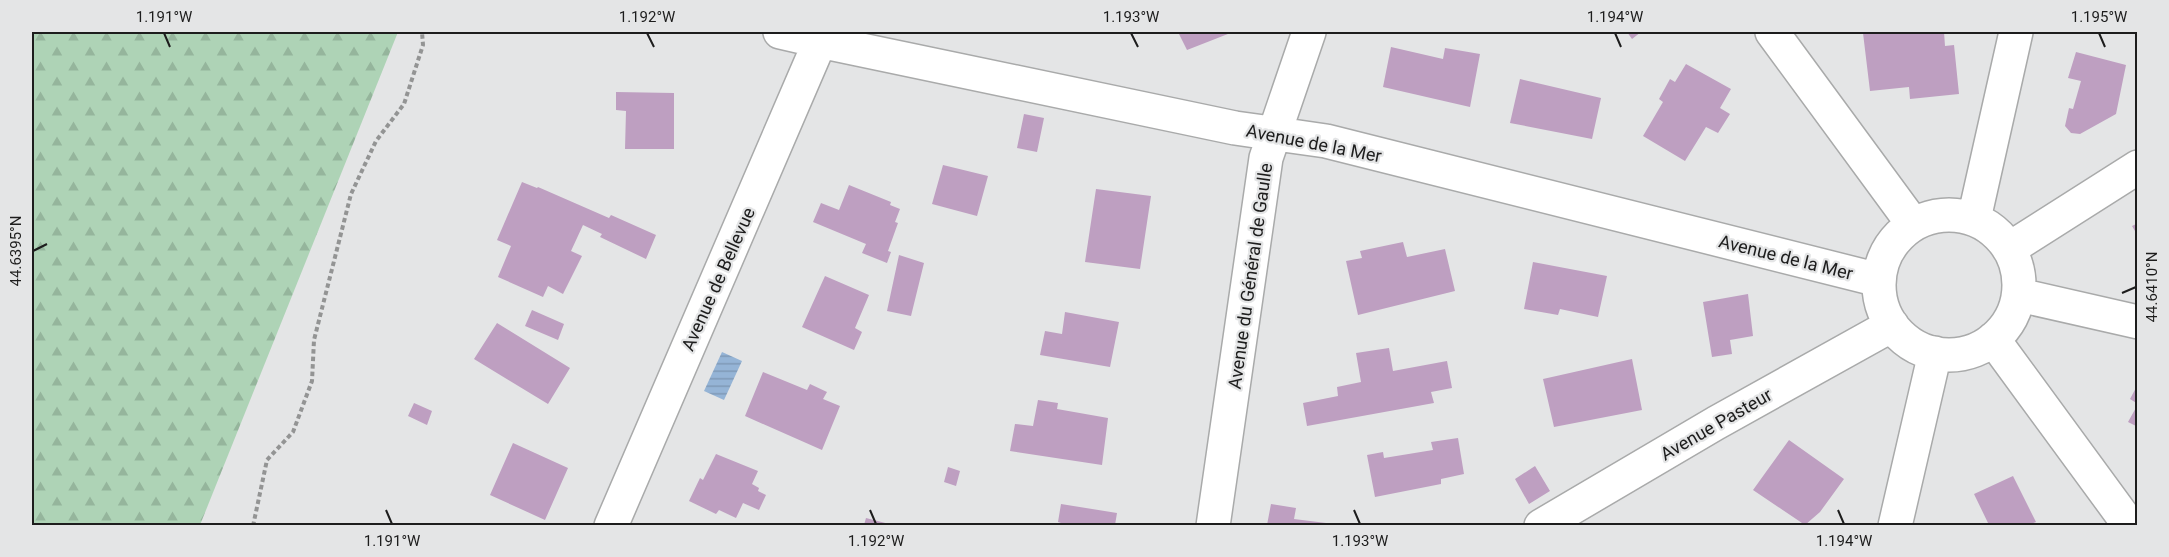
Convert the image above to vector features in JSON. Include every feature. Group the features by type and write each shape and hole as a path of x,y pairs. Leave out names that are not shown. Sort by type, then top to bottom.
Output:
{"street":[{"name":"Avenue de la Mer","path":"780,32 821,36 1275,135 1326,141 1879,280"},
{"name":"Avenue du Général de Gaulle","path":"1213,525 1266,158 1275,135 1282,105 1309,32"},
{"path":"1772,32 1913,224"},
{"path":"1974,219 2016,32"},
{"name":"Avenue de Bellevue","path":"611,525 821,36"},
{"path":"2009,249 2138,167"},
{"path":"1954,214 1974,219 1994,231 2009,249 2018,271 2019,295 2014,311 2005,327 1975,350 1956,354 1935,353 1918,347 1904,338 1892,325 1882,304 1879,280 1882,263 1899,234 1913,224 1933,216 1954,214"},
{"path":"2019,295 2138,322"},
{"name":"Avenue Pasteur","path":"1541,525 1716,423 1892,325"},
{"path":"1992,339 2130,525"},
{"path":"1895,525 1935,353"}],"path":[{"path":"253,525 267,460 293,432 312,381 314,340 351,194 376,141 404,104 423,45 422,32"}],"green space":[{"path":"32,32 398,32 200,525 32,525"}],"water":[{"path":"722,352 742,361 724,400 704,391"}],"building":[{"path":"1178,32 1233,32 1187,50"},
{"path":"1627,32 1641,32 1632,39"},
{"path":"1944,32 1945,46 1954,45 1959,94 1910,99 1909,87 1870,91 1863,33"},
{"path":"1391,47 1443,59 1445,48 1480,54 1470,107 1383,87"},
{"path":"2076,52 2126,65 2116,114 2080,134 2071,133 2065,126 2069,108 2073,109 2081,81 2068,78"},
{"path":"1686,64 1731,89 1720,108 1730,114 1718,133 1706,127 1685,161 1643,136 1663,102 1659,99 1670,79 1675,82"},
{"path":"1520,79 1601,98 1592,139 1510,123"},
{"path":"616,92 674,93 674,149 625,149 626,111 616,110"},
{"path":"1024,114 1044,118 1037,152 1017,148"},
{"path":"943,165 988,176 977,216 932,204"},
{"path":"522,182 609,218 611,215 656,235 646,259 600,237 602,234 583,225 571,251 582,256 563,294 548,286 543,297 498,277 511,246 497,240"},
{"path":"849,185 891,202 890,205 900,209 895,222 898,223 888,251 891,252 887,263 862,253 866,244 813,222 821,203 839,210"},
{"path":"1096,189 1151,196 1140,269 1085,262"},
{"path":"2138,223 2138,236 2132,226"},
{"path":"1403,242 1407,257 1445,249 1455,291 1358,315 1346,261 1362,258 1360,251"},
{"path":"899,255 924,263 911,316 887,311"},
{"path":"1533,262 1607,276 1598,317 1560,309 1558,315 1524,309"},
{"path":"825,276 869,295 855,328 862,332 854,350 802,327"},
{"path":"1748,294 1753,336 1730,340 1732,354 1712,357 1703,302"},
{"path":"532,310 564,324 558,340 525,326"},
{"path":"1065,312 1119,322 1110,367 1040,355 1045,331 1062,334"},
{"path":"497,323 570,368 548,404 474,359"},
{"path":"1389,348 1393,371 1447,361 1452,388 1431,392 1434,403 1307,426 1303,403 1338,396 1337,387 1361,382 1356,353"},
{"path":"1632,359 1642,410 1554,427 1543,379"},
{"path":"763,372 807,390 810,384 827,392 823,399 840,406 822,450 745,416"},
{"path":"2138,384 2138,404 2130,399"},
{"path":"1038,400 1058,403 1057,409 1108,418 1102,465 1010,451 1015,424 1033,426"},
{"path":"414,403 432,411 427,425 408,416"},
{"path":"2138,404 2138,427 2128,422"},
{"path":"1458,438 1464,474 1441,479 1441,484 1375,497 1367,455 1383,452 1384,458 1433,450 1431,442"},
{"path":"1789,440 1844,479 1820,512 1805,525 1753,490"},
{"path":"513,443 568,468 545,520 490,495"},
{"path":"716,454 758,471 752,484 766,495 759,510 743,503 736,518 719,510 716,514 689,501 700,478 703,480"},
{"path":"1535,466 1550,491 1529,504 1515,479"},
{"path":"948,467 960,471 956,486 944,482"},
{"path":"2013,476 2036,522 2028,525 1989,525 1974,494"},
{"path":"1061,504 1117,513 1115,525 1067,525 1058,522"},
{"path":"1271,504 1296,508 1294,519 1326,523 1326,525 1267,525"},
{"path":"866,518 893,525 864,525"}]}
